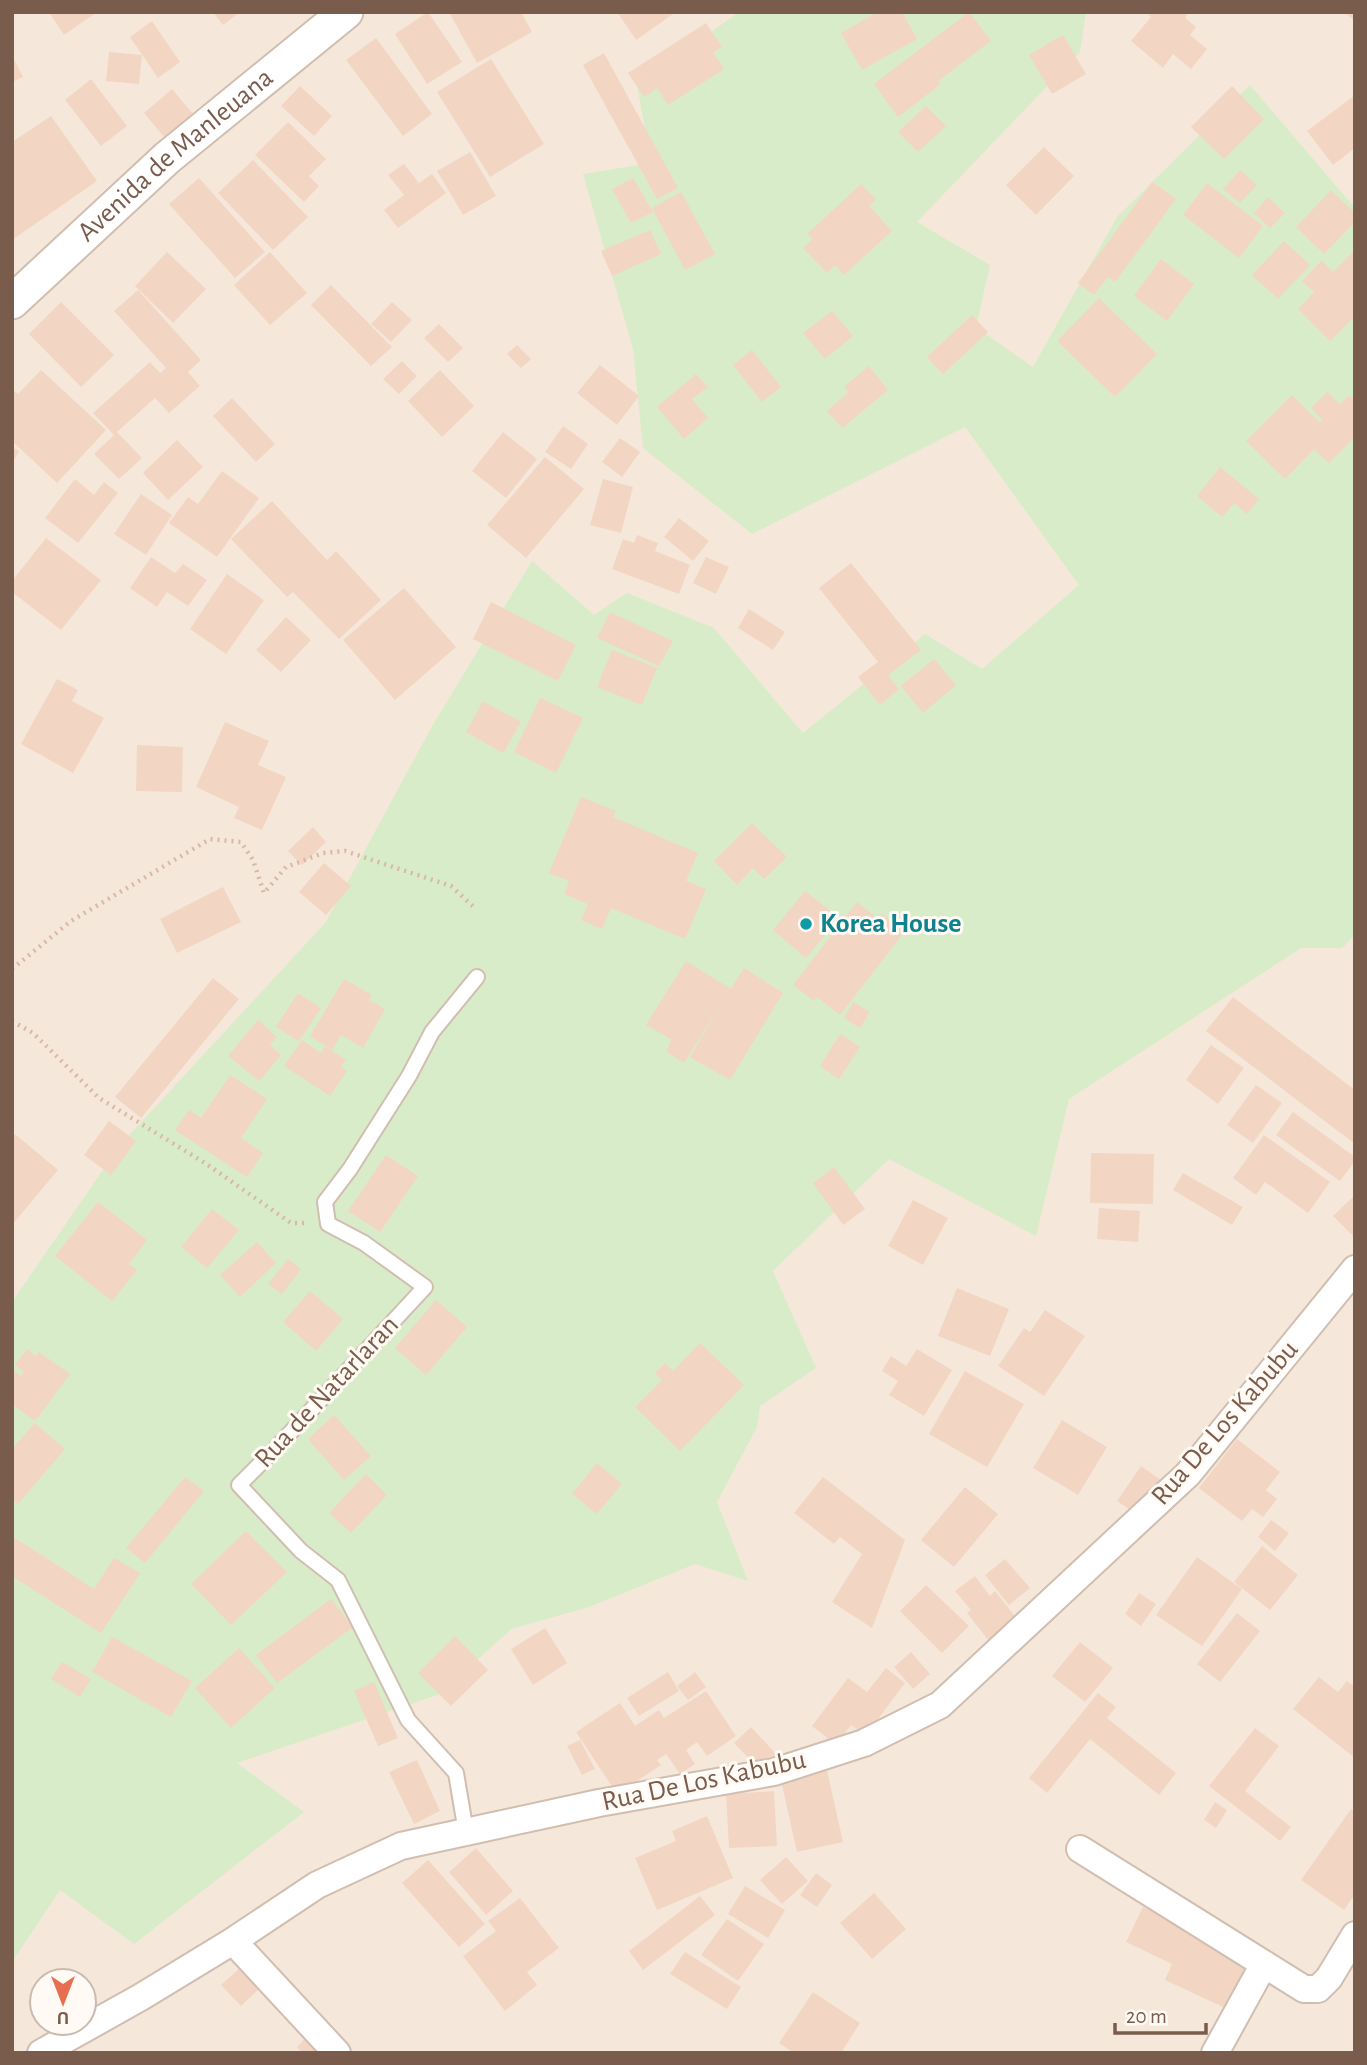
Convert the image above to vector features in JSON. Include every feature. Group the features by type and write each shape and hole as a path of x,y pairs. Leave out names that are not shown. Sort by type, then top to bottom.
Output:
{"street":[{"name":"Avenida de Manleuana","path":"12,302 167,158 346,12"},
{"name":"Rua De Los Kabubu","path":"41,2053 233,1941 317,1885 401,1846 599,1803 774,1772 864,1743 940,1705 1188,1474 1355,1269"},
{"path":"1080,1849 1304,1989 1318,1989 1329,1978 1355,1935"},
{"path":"233,1941 337,2053"},
{"path":"1215,2053 1264,1964"}],"lane":[{"name":"Rua de Natarlaran","path":"466,1832 456,1773 408,1720 338,1580 301,1551 239,1485 425,1287 374,1250 328,1223 325,1202 350,1169 409,1076 432,1032 477,977"}],"path":[{"path":"12,969 71,921 210,839 241,842 253,860 264,893 285,867 323,853 345,851 451,886 476,909"},
{"path":"12,1020 33,1033 99,1098 205,1163 290,1223 313,1223"}],"shaded area":[{"path":"12,12 1355,12 1355,2053 12,2053"}],"green space":[{"path":"739,12 1086,12 1080,52 917,222 990,265 976,327 1033,367 1117,217 1250,85 1355,208 1355,935 1342,948 1301,948 1069,1099 1036,1236 889,1159 773,1271 816,1368 760,1406 757,1427 717,1502 748,1581 695,1564 589,1607 511,1629 440,1694 237,1763 304,1812 134,1944 60,1890 12,1962 12,1302 120,1145 326,922 431,728 532,561 594,615 627,593 714,628 803,733 925,634 982,669 1079,585 965,427 752,534 643,448 633,349 583,174 651,163 637,85"}],"building":[{"path":"49,12 97,12 64,35"},
{"path":"213,12 240,12 223,25"},
{"path":"428,12 462,62 427,84 395,34"},
{"path":"449,12 521,12 532,32 477,63"},
{"path":"617,12 676,12 636,40"},
{"path":"878,12 902,12 917,39 862,70 841,33"},
{"path":"969,12 991,41 938,81 941,84 898,117 874,84"},
{"path":"1145,12 1189,12 1185,18 1196,27 1190,35 1207,49 1191,69 1173,54 1163,68 1131,41 1151,17"},
{"path":"1344,12 1355,12 1355,21"},
{"path":"152,21 180,62 158,78 130,37"},
{"path":"706,23 722,47 713,52 724,69 668,105 657,88 644,97 628,73"},
{"path":"1063,35 1086,74 1052,94 1029,55"},
{"path":"376,38 432,114 403,136 346,60"},
{"path":"109,52 142,55 139,84 106,81"},
{"path":"604,53 678,188 657,199 583,65"},
{"path":"12,55 23,77 12,82"},
{"path":"491,59 544,144 490,177 437,92"},
{"path":"91,79 127,126 101,146 65,100"},
{"path":"300,86 332,116 314,136 281,106"},
{"path":"1232,86 1264,119 1224,159 1191,127"},
{"path":"172,89 194,115 165,138 144,113"},
{"path":"1355,95 1355,148 1333,165 1307,131"},
{"path":"926,106 946,126 918,152 898,132"},
{"path":"51,116 97,181 12,240 12,142"},
{"path":"288,122 326,159 309,176 319,186 304,202 255,155"},
{"path":"1044,147 1074,176 1036,215 1006,185"},
{"path":"470,152 496,196 463,215 437,171"},
{"path":"253,160 308,217 273,250 218,193"},
{"path":"404,164 419,183 432,174 446,193 398,228 384,210 404,195 388,175"},
{"path":"1240,170 1257,185 1240,203 1223,189"},
{"path":"199,178 265,252 235,278 169,204"},
{"path":"633,178 653,212 631,223 612,189"},
{"path":"1152,182 1176,199 1115,282 1108,277 1094,295 1078,283"},
{"path":"1207,183 1263,226 1239,258 1183,215"},
{"path":"861,184 876,199 869,206 892,231 844,275 835,265 827,273 803,248 813,239 807,234"},
{"path":"1331,190 1355,213 1355,222 1324,254 1296,227"},
{"path":"681,192 715,254 685,270 652,208"},
{"path":"1268,197 1285,213 1270,228 1254,213"},
{"path":"650,230 661,254 612,276 601,251"},
{"path":"1284,241 1310,265 1278,299 1252,275"},
{"path":"1355,250 1355,316 1330,341 1298,309 1314,292 1302,281 1322,260 1333,272"},
{"path":"167,252 206,289 173,323 135,286"},
{"path":"270,252 307,293 270,325 234,285"},
{"path":"1161,259 1194,284 1167,321 1134,296"},
{"path":"331,285 392,347 371,366 311,305"},
{"path":"138,290 201,360 188,372 200,386 169,413 155,398 117,432 142,458 119,479 94,454 114,435 93,413 150,362 160,373 166,368 114,311"},
{"path":"1099,298 1157,354 1115,397 1057,341"},
{"path":"61,302 114,355 81,387 29,334"},
{"path":"392,302 412,320 391,342 371,324"},
{"path":"832,311 853,336 825,359 803,333"},
{"path":"972,315 988,332 943,374 927,357"},
{"path":"439,324 463,348 448,362 424,338"},
{"path":"517,345 531,359 521,368 507,354"},
{"path":"752,350 781,387 762,402 733,365"},
{"path":"402,361 417,376 399,394 383,379"},
{"path":"600,365 639,396 617,425 577,393"},
{"path":"869,366 888,390 842,428 827,411 849,392 844,387"},
{"path":"41,370 106,430 57,483 12,441 12,389 18,394"},
{"path":"440,370 474,406 442,437 408,401"},
{"path":"696,374 708,387 692,399 708,418 684,439 657,407"},
{"path":"1327,392 1340,404 1349,395 1355,400 1355,437 1329,463 1314,449 1285,479 1246,441 1292,395 1320,423 1323,421 1311,408"},
{"path":"232,398 275,444 256,462 213,416"},
{"path":"563,426 588,444 571,469 545,452"},
{"path":"503,432 537,459 506,498 472,471"},
{"path":"620,438 640,452 622,477 602,462"},
{"path":"177,440 203,467 168,500 143,473"},
{"path":"12,447 19,451 12,464"},
{"path":"545,457 584,489 526,558 487,525"},
{"path":"1220,467 1259,499 1247,514 1234,503 1222,517 1197,496"},
{"path":"222,471 259,498 217,557 169,523 188,497 198,504"},
{"path":"75,479 94,495 104,482 118,493 78,543 45,518"},
{"path":"603,479 633,487 621,533 590,525"},
{"path":"141,494 172,515 146,555 114,534"},
{"path":"272,501 327,560 336,551 381,600 339,639 293,592 287,597 231,539"},
{"path":"679,518 709,541 693,561 664,537"},
{"path":"637,535 658,543 655,551 690,565 679,594 612,569 623,539 634,543"},
{"path":"46,538 101,580 61,630 12,592 12,581"},
{"path":"151,557 175,573 183,564 207,580 188,606 167,592 157,607 130,588"},
{"path":"706,557 729,567 716,594 693,583"},
{"path":"851,563 921,650 888,675 899,689 880,705 858,677 878,662 819,588"},
{"path":"227,574 264,600 226,654 190,629"},
{"path":"404,588 456,647 395,700 343,640"},
{"path":"491,602 576,645 558,681 473,639"},
{"path":"749,609 785,632 773,650 738,628"},
{"path":"610,612 673,641 659,666 597,638"},
{"path":"286,617 311,640 281,672 256,650"},
{"path":"612,650 657,668 642,705 597,687"},
{"path":"934,659 956,685 923,713 901,686"},
{"path":"57,679 78,690 72,701 104,718 73,773 21,744"},
{"path":"540,698 583,718 556,773 514,752"},
{"path":"483,701 521,722 503,753 466,732"},
{"path":"225,722 269,741 258,765 286,777 262,830 234,818 239,807 196,787"},
{"path":"137,745 183,747 182,792 136,791"},
{"path":"581,797 616,811 613,817 698,853 686,881 706,889 685,939 611,908 602,929 581,920 588,904 564,894 569,881 549,873"},
{"path":"752,823 787,857 764,879 753,868 737,885 714,861"},
{"path":"313,827 326,842 302,865 288,851"},
{"path":"324,863 351,886 326,915 299,892"},
{"path":"223,887 241,922 177,953 160,919"},
{"name":"Korea House","path":"805,891 839,918 806,958 773,930"},
{"path":"857,902 878,919 882,914 905,931 840,1015 817,997 814,1001 793,985"},
{"path":"686,961 731,989 744,968 783,993 730,1080 690,1057 723,1002 684,1063 667,1052 671,1039 646,1025"},
{"path":"213,978 239,999 141,1118 115,1097"},
{"path":"344,979 372,995 369,1000 385,1009 363,1048 341,1035 332,1050 310,1036"},
{"path":"298,993 321,1008 299,1041 276,1027"},
{"path":"1233,997 1355,1090 1355,1144 1206,1031"},
{"path":"853,1002 870,1012 860,1028 844,1018"},
{"path":"258,1020 277,1037 270,1045 281,1055 259,1081 228,1056"},
{"path":"840,1034 860,1047 839,1079 820,1066"},
{"path":"302,1040 321,1053 325,1046 346,1060 341,1067 347,1071 330,1096 284,1066"},
{"path":"1211,1045 1244,1068 1218,1104 1186,1080"},
{"path":"230,1075 267,1099 241,1138 263,1153 247,1177 175,1130 189,1110 201,1118"},
{"path":"1256,1085 1282,1103 1253,1143 1227,1125"},
{"path":"1293,1112 1355,1157 1355,1161 1340,1181 1276,1135"},
{"path":"109,1121 136,1141 111,1175 84,1155"},
{"path":"15,1134 58,1170 12,1225 12,1137"},
{"path":"1264,1135 1330,1182 1308,1213 1265,1182 1256,1195 1233,1178"},
{"path":"1091,1153 1154,1154 1153,1204 1090,1203"},
{"path":"386,1155 418,1176 380,1232 348,1211"},
{"path":"834,1167 865,1209 843,1225 813,1183"},
{"path":"1183,1173 1243,1207 1232,1225 1173,1190"},
{"path":"1355,1195 1355,1238 1333,1216"},
{"path":"913,1200 948,1218 923,1265 888,1246"},
{"path":"98,1202 147,1240 129,1264 137,1270 112,1301 55,1256"},
{"path":"1099,1208 1140,1211 1138,1242 1097,1239"},
{"path":"212,1209 239,1230 207,1268 181,1247"},
{"path":"257,1242 276,1263 240,1297 220,1275"},
{"path":"288,1259 301,1269 282,1294 268,1284"},
{"path":"957,1288 1009,1309 990,1356 938,1336"},
{"path":"310,1291 343,1319 316,1351 283,1322"},
{"path":"436,1300 467,1327 426,1375 395,1348"},
{"path":"1045,1310 1085,1336 1044,1396 998,1366 1024,1328 1030,1332"},
{"path":"700,1343 744,1385 680,1451 635,1407 662,1380 655,1373 665,1363 673,1371"},
{"path":"27,1349 36,1356 39,1352 70,1374 35,1421 12,1404 12,1370 21,1376 24,1372 15,1365"},
{"path":"917,1349 952,1370 924,1416 889,1395 898,1381 882,1371 891,1356 906,1366"},
{"path":"965,1371 1024,1404 987,1467 929,1434"},
{"path":"334,1415 371,1456 344,1480 308,1439"},
{"path":"1062,1420 1107,1447 1078,1495 1033,1468"},
{"path":"35,1423 65,1449 18,1504 12,1499 12,1449"},
{"path":"1237,1439 1280,1472 1266,1490 1277,1499 1263,1517 1252,1509 1242,1521 1199,1488"},
{"path":"597,1463 622,1484 597,1514 572,1494"},
{"path":"1141,1466 1165,1483 1141,1517 1117,1501"},
{"path":"366,1474 387,1495 351,1533 329,1513"},
{"path":"185,1477 204,1491 145,1563 126,1548"},
{"path":"823,1477 905,1540 872,1628 832,1602 862,1554 840,1537 834,1544 794,1513"},
{"path":"965,1487 998,1514 954,1567 921,1540"},
{"path":"1271,1520 1289,1533 1275,1551 1258,1537"},
{"path":"246,1531 287,1572 231,1625 191,1584"},
{"path":"12,1536 94,1589 114,1558 140,1573 101,1633 12,1576"},
{"path":"1262,1546 1298,1575 1270,1610 1234,1582"},
{"path":"1197,1557 1242,1589 1202,1646 1156,1615"},
{"path":"1005,1559 1030,1588 1009,1605 985,1575"},
{"path":"975,1576 990,1596 995,1591 1021,1624 992,1645 967,1613 971,1610 955,1591"},
{"path":"926,1585 969,1626 942,1653 900,1611"},
{"path":"1139,1593 1156,1604 1141,1626 1125,1614"},
{"path":"331,1599 353,1627 277,1683 256,1655"},
{"path":"1237,1613 1260,1631 1220,1682 1197,1664"},
{"path":"545,1628 567,1663 533,1685 511,1649"},
{"path":"455,1636 488,1670 451,1706 418,1673"},
{"path":"112,1637 192,1681 171,1717 92,1672"},
{"path":"1080,1642 1113,1668 1085,1702 1052,1676"},
{"path":"239,1648 275,1688 231,1728 195,1688"},
{"path":"911,1652 930,1674 913,1689 894,1667"},
{"path":"62,1662 91,1679 80,1697 51,1679"},
{"path":"886,1668 905,1683 866,1735 851,1725 836,1745 812,1726 848,1678 867,1692"},
{"path":"668,1672 679,1691 639,1716 627,1698"},
{"path":"695,1672 706,1687 688,1700 677,1686"},
{"path":"1319,1677 1338,1692 1347,1681 1355,1687 1355,1758 1293,1709"},
{"path":"374,1682 398,1738 378,1746 354,1691"},
{"path":"706,1691 736,1736 707,1756 697,1742 686,1750 695,1764 680,1774 666,1754 657,1760 661,1765 617,1794 576,1732 620,1703 635,1726 659,1710 664,1718"},
{"path":"1098,1693 1116,1707 1107,1718 1176,1773 1159,1795 1090,1739 1047,1793 1029,1778"},
{"path":"751,1727 778,1756 762,1772 734,1743"},
{"path":"1255,1728 1279,1746 1245,1791 1291,1827 1280,1841 1209,1786"},
{"path":"580,1740 595,1769 582,1775 567,1746"},
{"path":"417,1760 440,1811 414,1824 389,1772"},
{"path":"827,1770 843,1842 797,1852 781,1780"},
{"path":"774,1791 777,1846 729,1848 726,1794"},
{"path":"1215,1802 1227,1810 1216,1828 1204,1820"},
{"path":"1351,1809 1355,1812 1355,1894 1344,1910 1301,1880"},
{"path":"707,1816 733,1878 657,1910 635,1858 676,1841 672,1831"},
{"path":"476,1848 513,1891 486,1915 449,1872"},
{"path":"786,1857 808,1881 782,1904 760,1880"},
{"path":"428,1860 485,1924 459,1947 402,1883"},
{"path":"816,1873 832,1885 817,1907 800,1895"},
{"path":"745,1886 785,1910 768,1938 728,1914"},
{"path":"874,1893 906,1929 872,1959 840,1923"},
{"path":"700,1896 715,1915 643,1970 629,1951"},
{"path":"520,1898 559,1948 527,1972 537,1985 505,2011 463,1956 496,1931 488,1921"},
{"path":"1143,1907 1250,1957 1225,2008 1165,1980 1172,1964 1126,1942"},
{"path":"727,1919 764,1944 738,1981 701,1955"},
{"path":"685,1952 741,1987 727,2009 670,1974"},
{"path":"240,1968 260,1988 241,2006 221,1985"},
{"path":"813,1992 860,2023 841,2053 794,2053 779,2043"},
{"path":"312,2031 334,2053 303,2053 297,2047"}],"place":[{"name":"Korea House","path":"806,924"}]}
